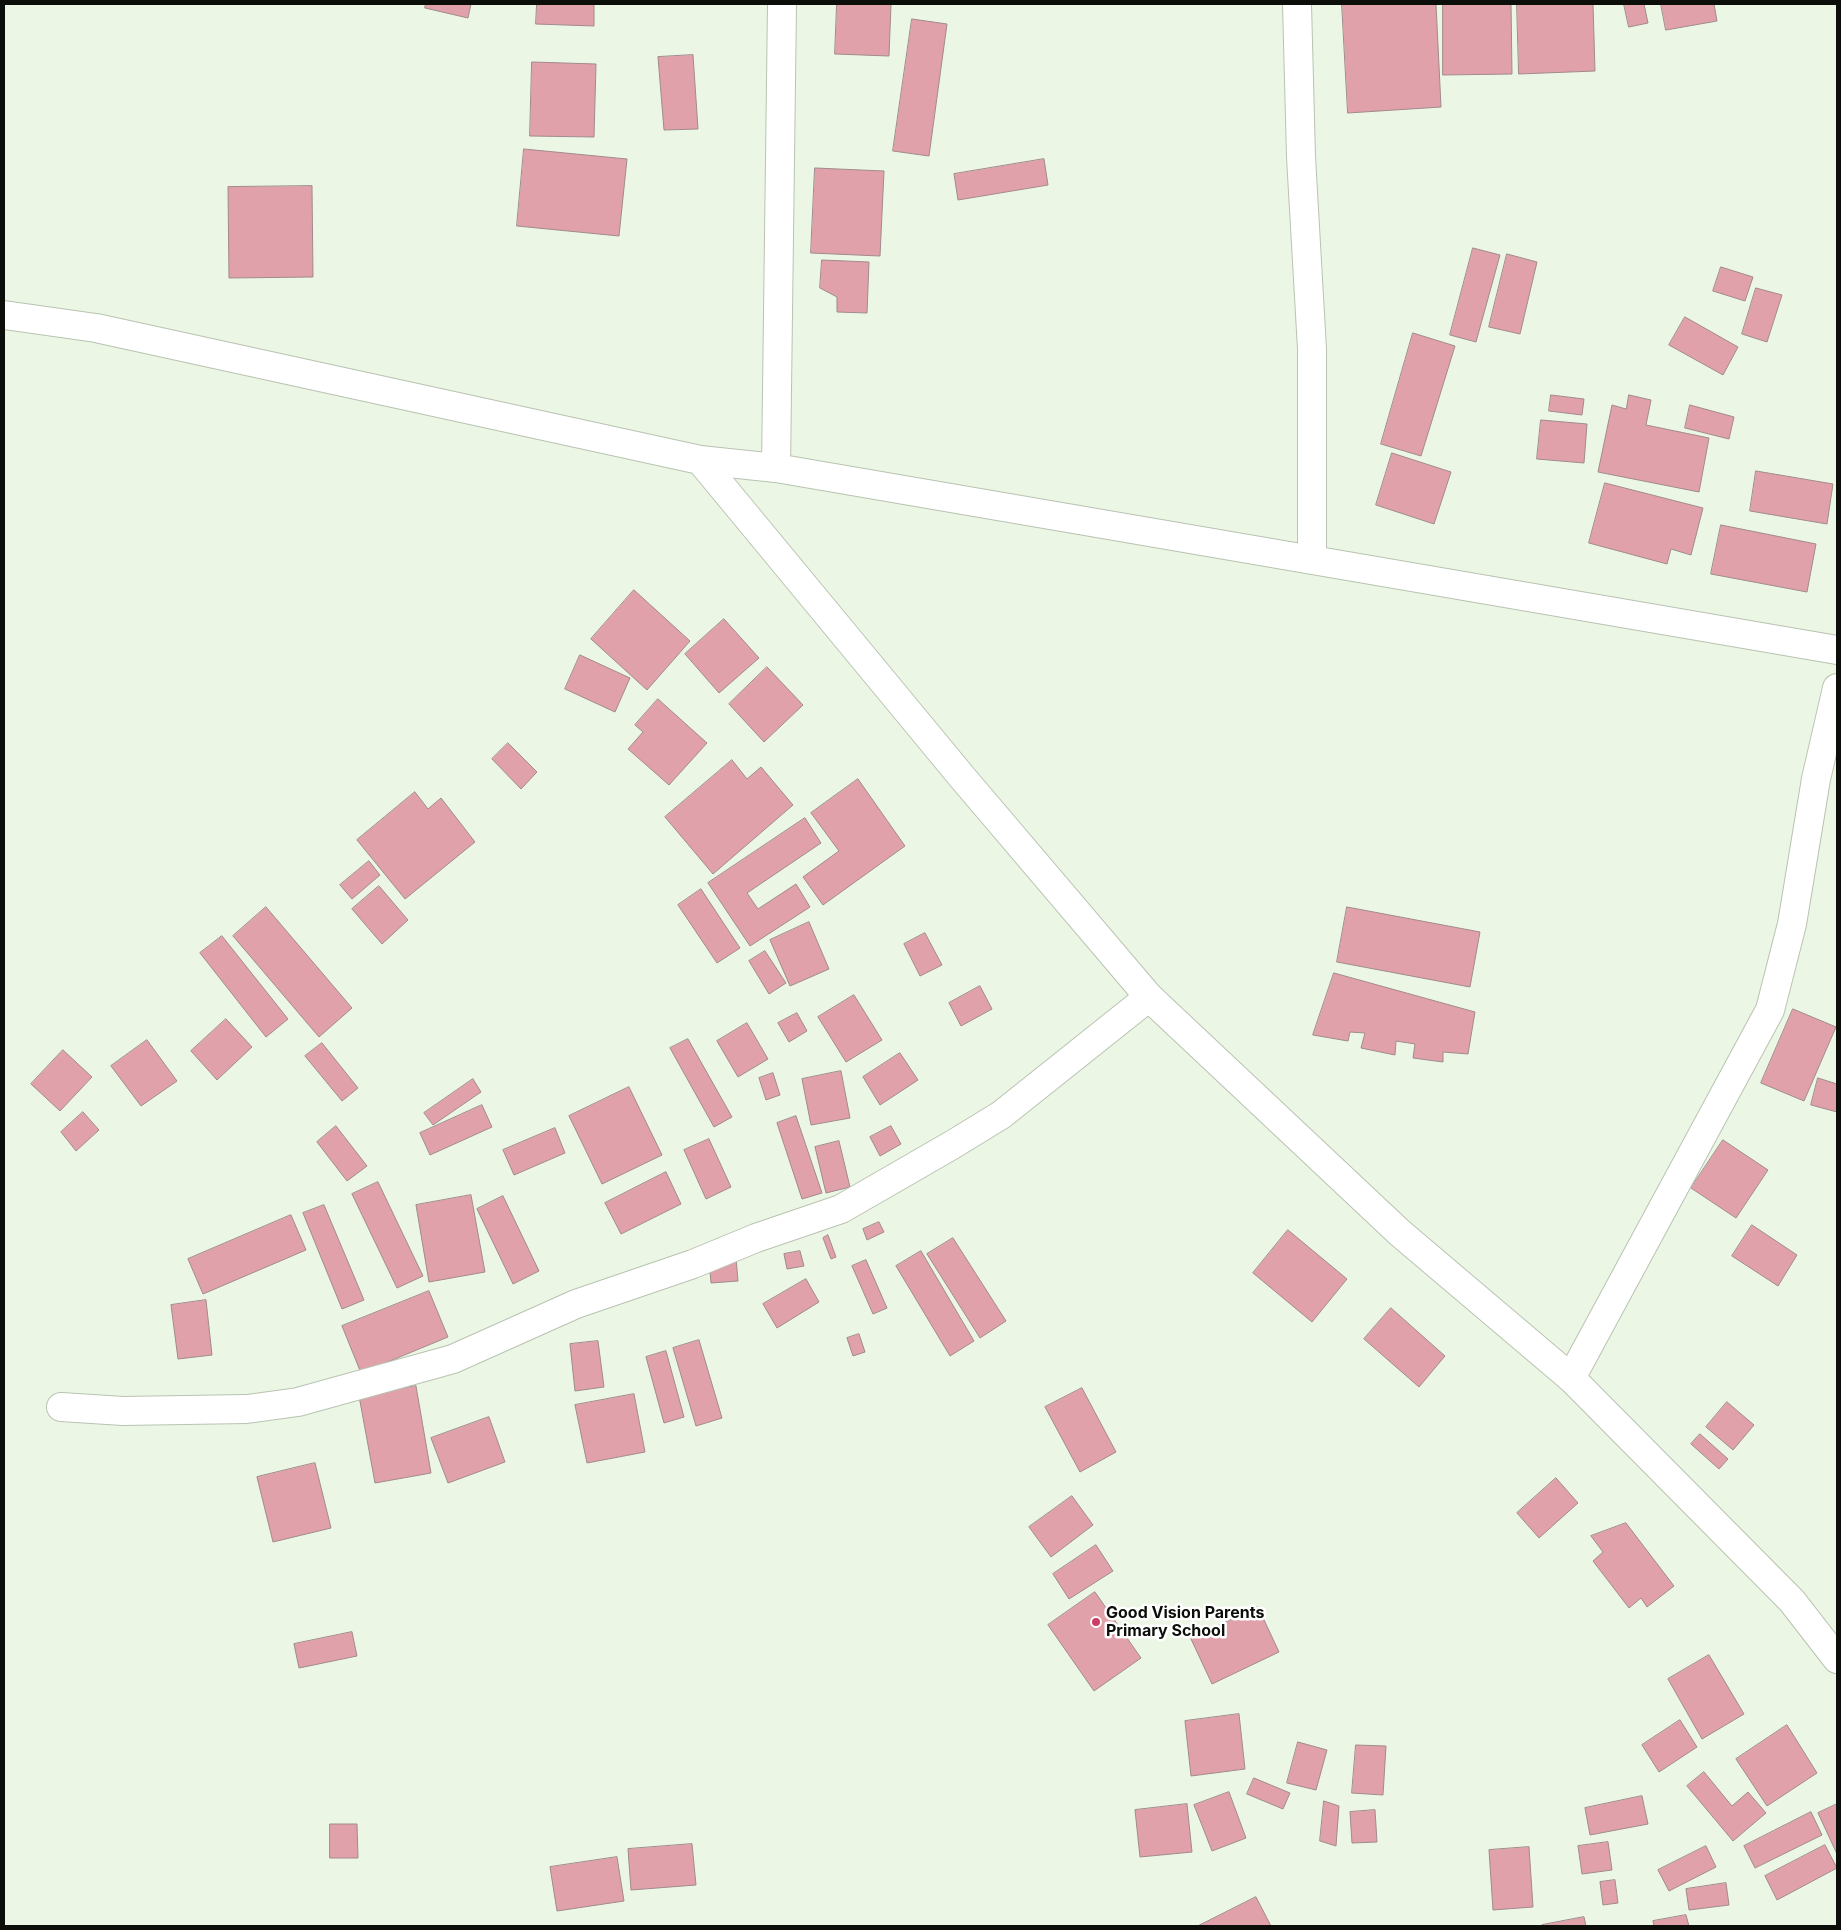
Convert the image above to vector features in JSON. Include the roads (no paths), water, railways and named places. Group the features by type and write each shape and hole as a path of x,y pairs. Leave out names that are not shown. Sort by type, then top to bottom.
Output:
{"street":[{"path":"776,468 782,4"},
{"path":"1297,4 1301,157 1312,349 1312,559"},
{"path":"4,315 54,324 96,328 700,460 776,468 1837,650"},
{"path":"700,460 962,777 1149,997 1400,1233 1571,1378 1792,1601 1837,1658"},
{"path":"1571,1378 1770,1010 1792,924 1816,779 1837,688"},
{"path":"61,1407 123,1411 256,1408 298,1402 453,1359 576,1304 693,1264 756,1238 841,1209 1001,1115 1149,997"}],"place":[{"name":"Good Vision Parents Primary School","path":"1096,1622"}]}
